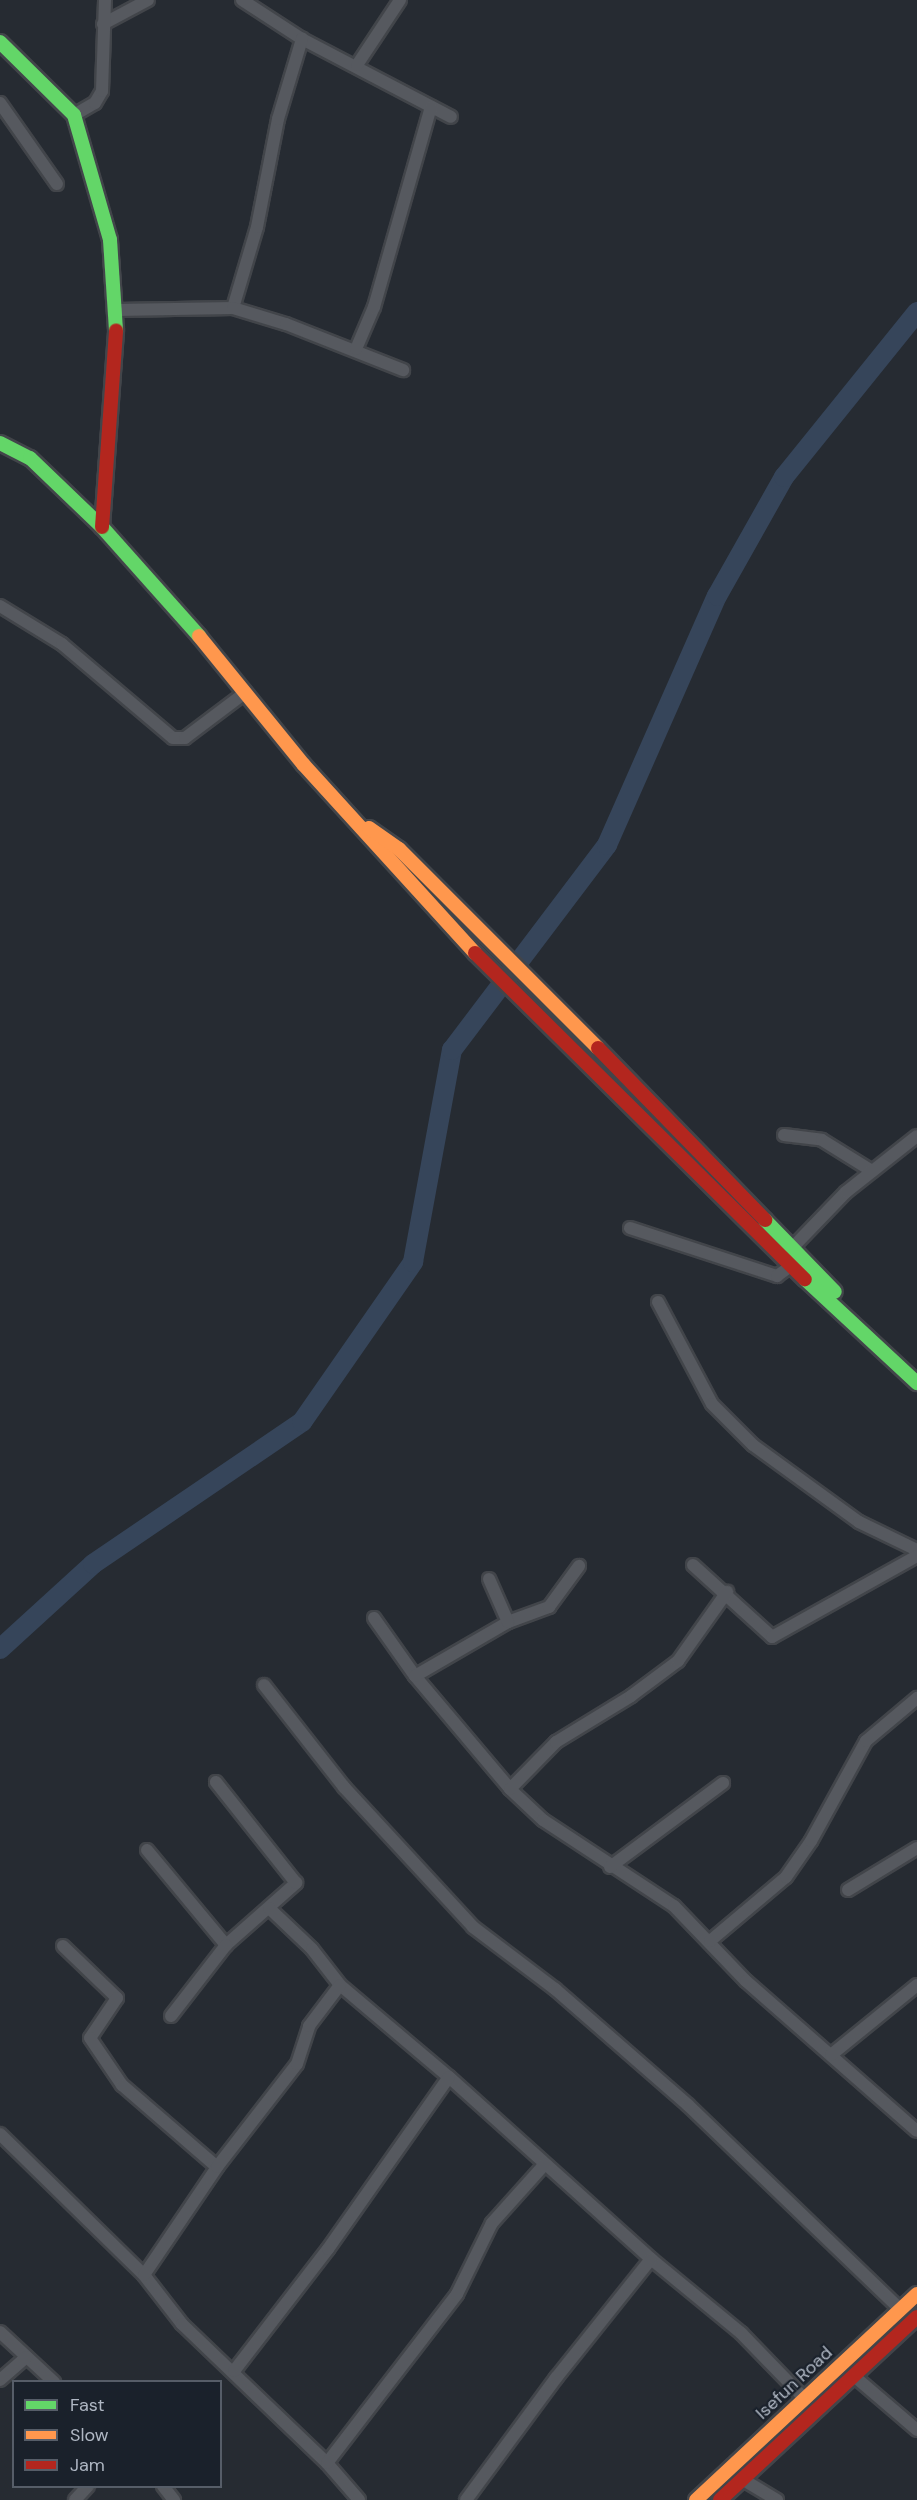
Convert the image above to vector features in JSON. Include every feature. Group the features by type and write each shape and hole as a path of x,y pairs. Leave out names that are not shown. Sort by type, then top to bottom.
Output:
{"street":[{"path":"74,115 95,103 102,90 105,0"},
{"path":"103,24 148,0"},
{"path":"242,0 302,39 357,65 451,117"},
{"path":"357,65 400,0"},
{"path":"233,308 257,227 278,119 302,39"},
{"path":"0,42 74,115 110,240 117,310 102,527"},
{"path":"0,103 4,118 57,184"},
{"path":"356,349 374,307 431,107"},
{"path":"117,310 233,308 356,349 403,370"},
{"path":"0,443 30,458 102,527 246,692 303,764 356,819 385,857 469,947 791,1266 917,1383"},
{"path":"0,606 62,644 173,738 185,738 246,692"},
{"path":"356,819 399,849 486,933 523,975 917,1372"},
{"path":"784,1135 822,1140 872,1171"},
{"path":"793,1247 872,1171 917,1136"},
{"path":"630,1228 777,1276 791,1266"},
{"path":"658,1302 712,1404 753,1445 859,1522 917,1550"},
{"path":"693,1565 727,1592 772,1637 917,1556"},
{"path":"415,1676 508,1622 549,1607 579,1566"},
{"path":"489,1579 508,1622"},
{"path":"510,1789 556,1742 631,1696 678,1661 727,1592"},
{"path":"374,1618 415,1676 510,1789 543,1820 610,1867 635,1878 674,1906 746,1981 917,2131"},
{"path":"264,1685 344,1787 473,1927 555,1989 688,2105 900,2308"},
{"path":"710,1941 786,1877 811,1841 866,1742 917,1698"},
{"path":"171,2016 226,1945 296,1882 216,1782"},
{"path":"610,1867 723,1783"},
{"path":"848,1890 917,1848"},
{"path":"147,1850 226,1945"},
{"path":"268,1908 312,1949 340,1985 449,2077 651,2259 741,2333 804,2398"},
{"path":"63,1946 117,1998 90,2038 122,2085 217,2167"},
{"path":"144,2274 217,2167 297,2064 309,2026 340,1985"},
{"path":"831,2055 917,1985"},
{"path":"234,2371 328,2248 449,2077"},
{"path":"0,2134 144,2274 182,2324 234,2371 327,2463 359,2500"},
{"path":"327,2463 457,2294 492,2223 544,2164"},
{"path":"466,2500 556,2378 651,2259"},
{"name":"Isefun Road","path":"696,2500 917,2294"},
{"name":"Isefun Road","path":"720,2500 917,2317"},
{"path":"0,2332 52,2380"},
{"path":"0,2380 26,2357"},
{"path":"854,2376 917,2430"},
{"path":"742,2479 777,2500"},
{"path":"75,2500 87,2488"},
{"path":"164,2488 174,2500"}],"waterway":[{"path":"0,1649 93,1564 302,1422 413,1262 452,1050 607,845 717,596 784,477 917,312"}],"traffic: fast":[{"path":"0,42 74,115 110,240 116,330"},
{"path":"0,443 30,458 102,527 199,636"},
{"path":"765,1220 835,1292"},
{"path":"805,1279 917,1383"}],"traffic: slow":[{"path":"199,636 303,764 475,953"},
{"path":"369,828 399,849 598,1048"},
{"path":"696,2500 917,2294"}],"traffic: jam":[{"path":"102,527 116,330"},
{"path":"475,953 805,1279"},
{"path":"598,1048 765,1220"},
{"path":"720,2500 917,2317"}]}
